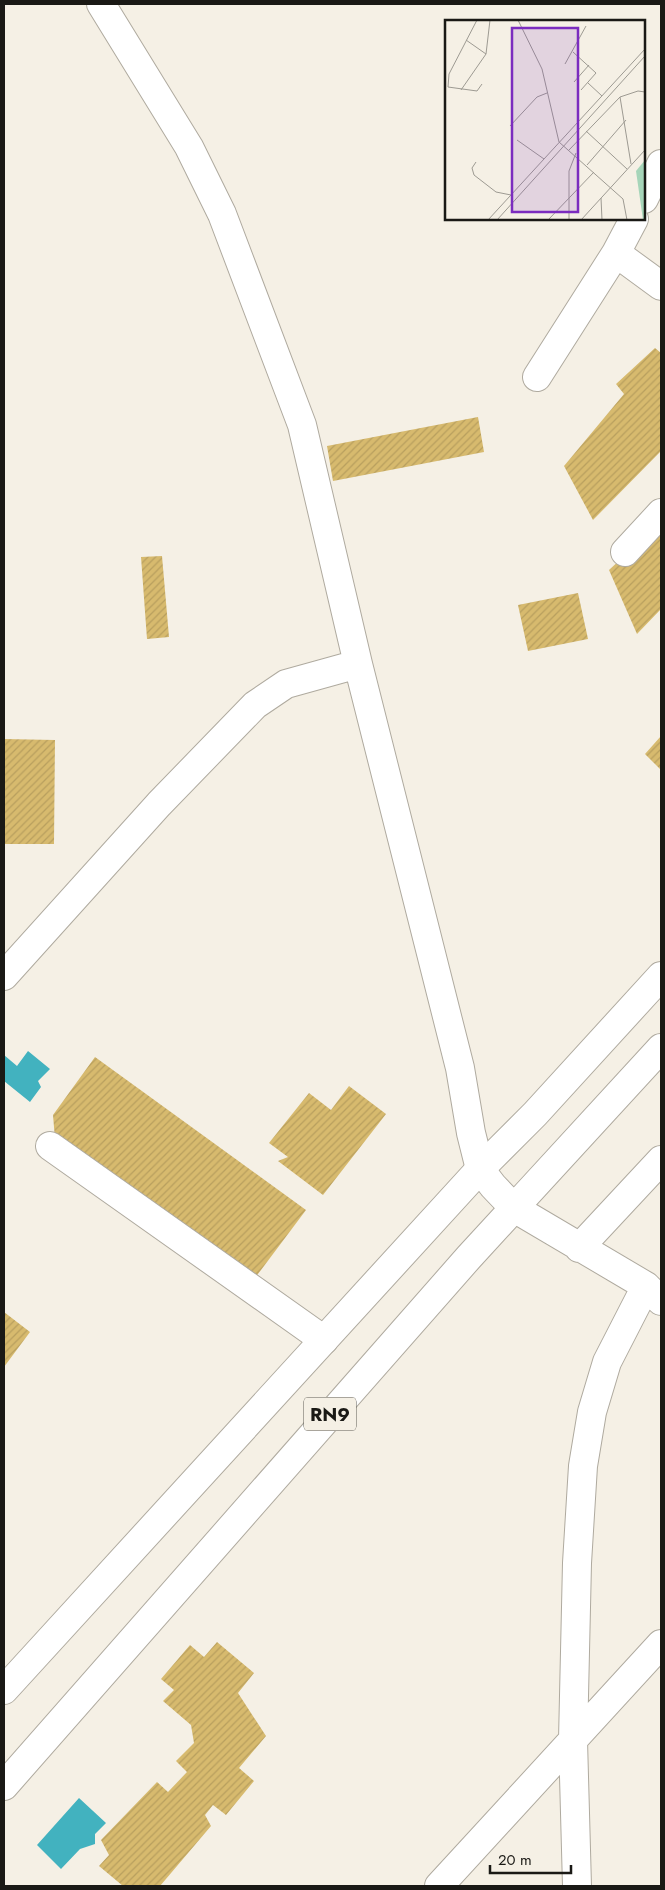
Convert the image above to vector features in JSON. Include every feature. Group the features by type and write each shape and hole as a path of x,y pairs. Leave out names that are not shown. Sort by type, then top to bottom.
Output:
{"street":[{"path":"101,4 189,147 222,214 302,425 358,664 460,1068 471,1133 480,1169 514,1208 654,1293 607,1362 592,1412 583,1466 577,1563 573,1740 577,1886"},
{"path":"645,197 661,164"},
{"path":"537,377 616,253 633,220"},
{"path":"616,253 661,286"},
{"path":"625,552 661,513"},
{"path":"4,976 159,804 255,705 286,684 358,664"},
{"name":"RN9","path":"4,1690 480,1169 535,1114 661,976"},
{"name":"RN9","path":"4,1786 514,1208 661,1048"},
{"path":"50,1146 324,1340"},
{"path":"579,1248 661,1160"},
{"path":"438,1886 661,1644"}],"water":[{"path":"28,1051 50,1069 38,1081 41,1087 30,1102 4,1081 4,1055 17,1066"},
{"path":"79,1798 106,1823 95,1834 95,1844 80,1849 61,1869 37,1845"}],"building":[{"path":"655,348 661,353 661,451 593,520 564,466 624,394 616,384"},
{"path":"478,417 484,452 333,481 327,446"},
{"path":"661,522 661,609 637,634 609,570"},
{"path":"162,556 169,637 147,639 141,557"},
{"path":"578,593 588,639 528,651 518,605"},
{"path":"661,736 661,770 645,754"},
{"path":"4,739 55,740 54,844 4,844"},
{"path":"95,1057 306,1210 252,1282 55,1139 53,1115"},
{"path":"349,1086 386,1114 323,1195 278,1161 288,1157 269,1143 309,1093 331,1110"},
{"path":"4,1312 30,1332 4,1367"},
{"path":"217,1642 254,1673 238,1693 266,1736 239,1768 254,1781 226,1815 213,1805 205,1815 211,1826 160,1886 123,1886 99,1866 109,1855 101,1840 157,1782 168,1792 187,1772 176,1761 194,1743 191,1725 163,1701 174,1690 161,1679 190,1645 204,1657"}]}
